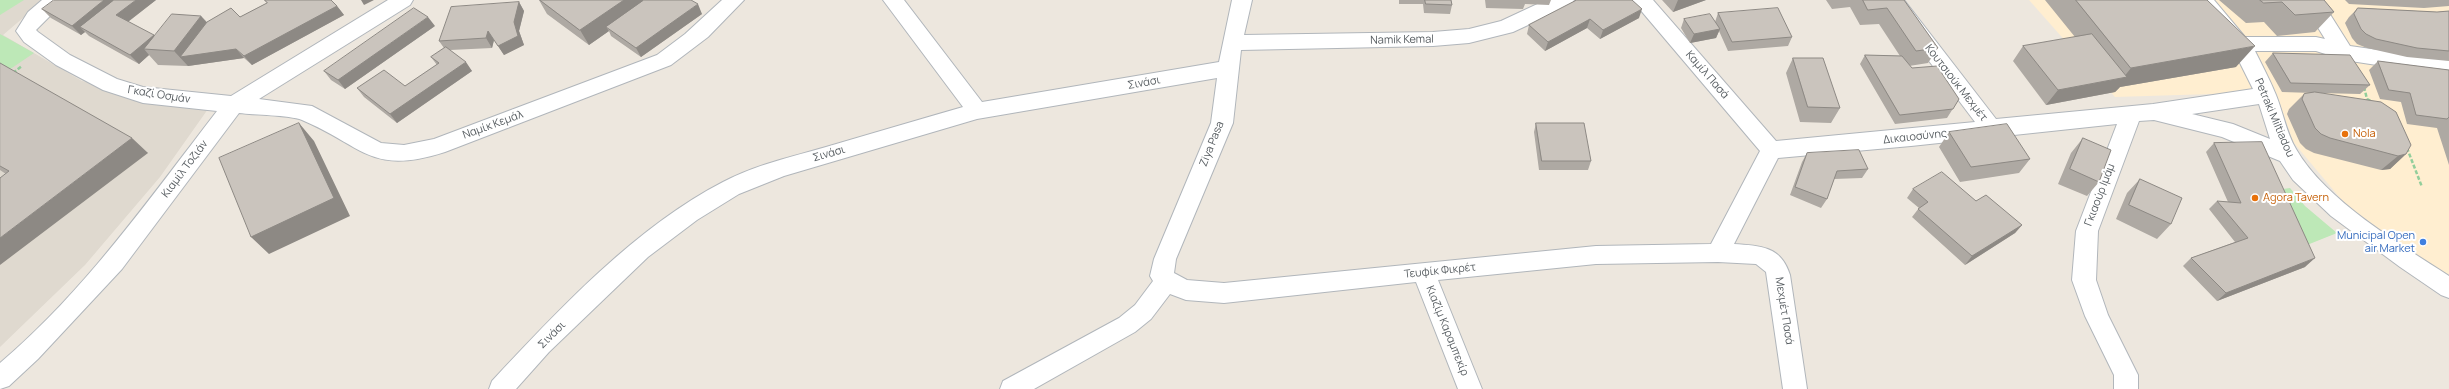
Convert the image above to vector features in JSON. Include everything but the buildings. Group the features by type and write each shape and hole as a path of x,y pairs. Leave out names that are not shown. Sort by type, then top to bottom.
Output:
{"street":[{"name":"Γκαζί Οσμάν","path":"56,0 29,23 26,31 31,37 63,60 110,85 143,95 233,105"},
{"name":"Κιαμίλ Τοζιάν","path":"0,378 30,352 114,262 233,105 403,0"},
{"name":"Ναμίκ Κεμάλ","path":"233,105 305,112 382,153 402,155 437,146 664,60 697,36 734,0"},
{"path":"893,0 977,111"},
{"name":"Ziya Pasa","path":"1166,282 1162,276 1165,259 1222,122 1232,43 1242,0"},
{"name":"Namik Kemal","path":"1232,43 1433,39 1469,36 1506,27 1564,0"},
{"name":"Καμίλ Πασά","path":"1642,0 1771,150"},
{"name":"Κουτσιούκ Μεχμέτ","path":"1892,0 1991,128"},
{"name":"Petraki Miltiadou","path":"2202,0 2216,12 2240,44 2266,95 2288,155 2301,175 2348,217 2449,288"},
{"path":"2311,0 2350,54"},
{"path":"2240,44 2316,44 2350,54 2449,68"},
{"name":"Σινάσι","path":"501,389 540,346 640,250 689,214 731,188 778,168 977,111 1229,68"},
{"name":"Δικαιοσύνης","path":"1771,150 1911,138 1991,128 2130,115 2266,95"},
{"name":"Δικαιοσύνης","path":"2153,112 2226,130 2288,155"},
{"name":"Γκιαούρ Ιμάμ","path":"2126,389 2126,375 2097,316 2084,280 2087,230 2130,115"},
{"path":"1718,252 1771,150"},
{"name":"Τευφίκ Φικρέτ","path":"1166,282 1180,290 1251,292 1295,284 1424,273 1596,255 1718,252"},
{"name":"Μεχμέτ Πασά","path":"1718,252 1760,256 1776,266 1779,275 1795,389"},
{"name":"Κιαζίμ Καραμπεκίρ","path":"1424,273 1470,389"},
{"path":"1012,389 1127,325 1143,312 1166,282"}],"path":[{"path":"2350,54 2367,99"},
{"path":"2360,99 2367,99 2377,105"},
{"path":"2406,143 2422,187"}],"shaded area":[{"path":"0,0 44,0 3,35 82,81 208,109 160,177 85,265 0,347"},
{"path":"2029,0 2449,0 2449,279 2346,205 2293,142 2276,92 2115,97"}],"green space":[{"path":"0,0 24,0 0,15"},
{"path":"0,34 34,53 0,76"},
{"path":"2290,188 2305,206 2337,233 2307,245 2276,190"}],"place":[{"name":"Nola","path":"2345,134"},
{"name":"Agora Tavern","path":"2255,198"},
{"name":"Municipal Open air Market","path":"2423,242"}]}
